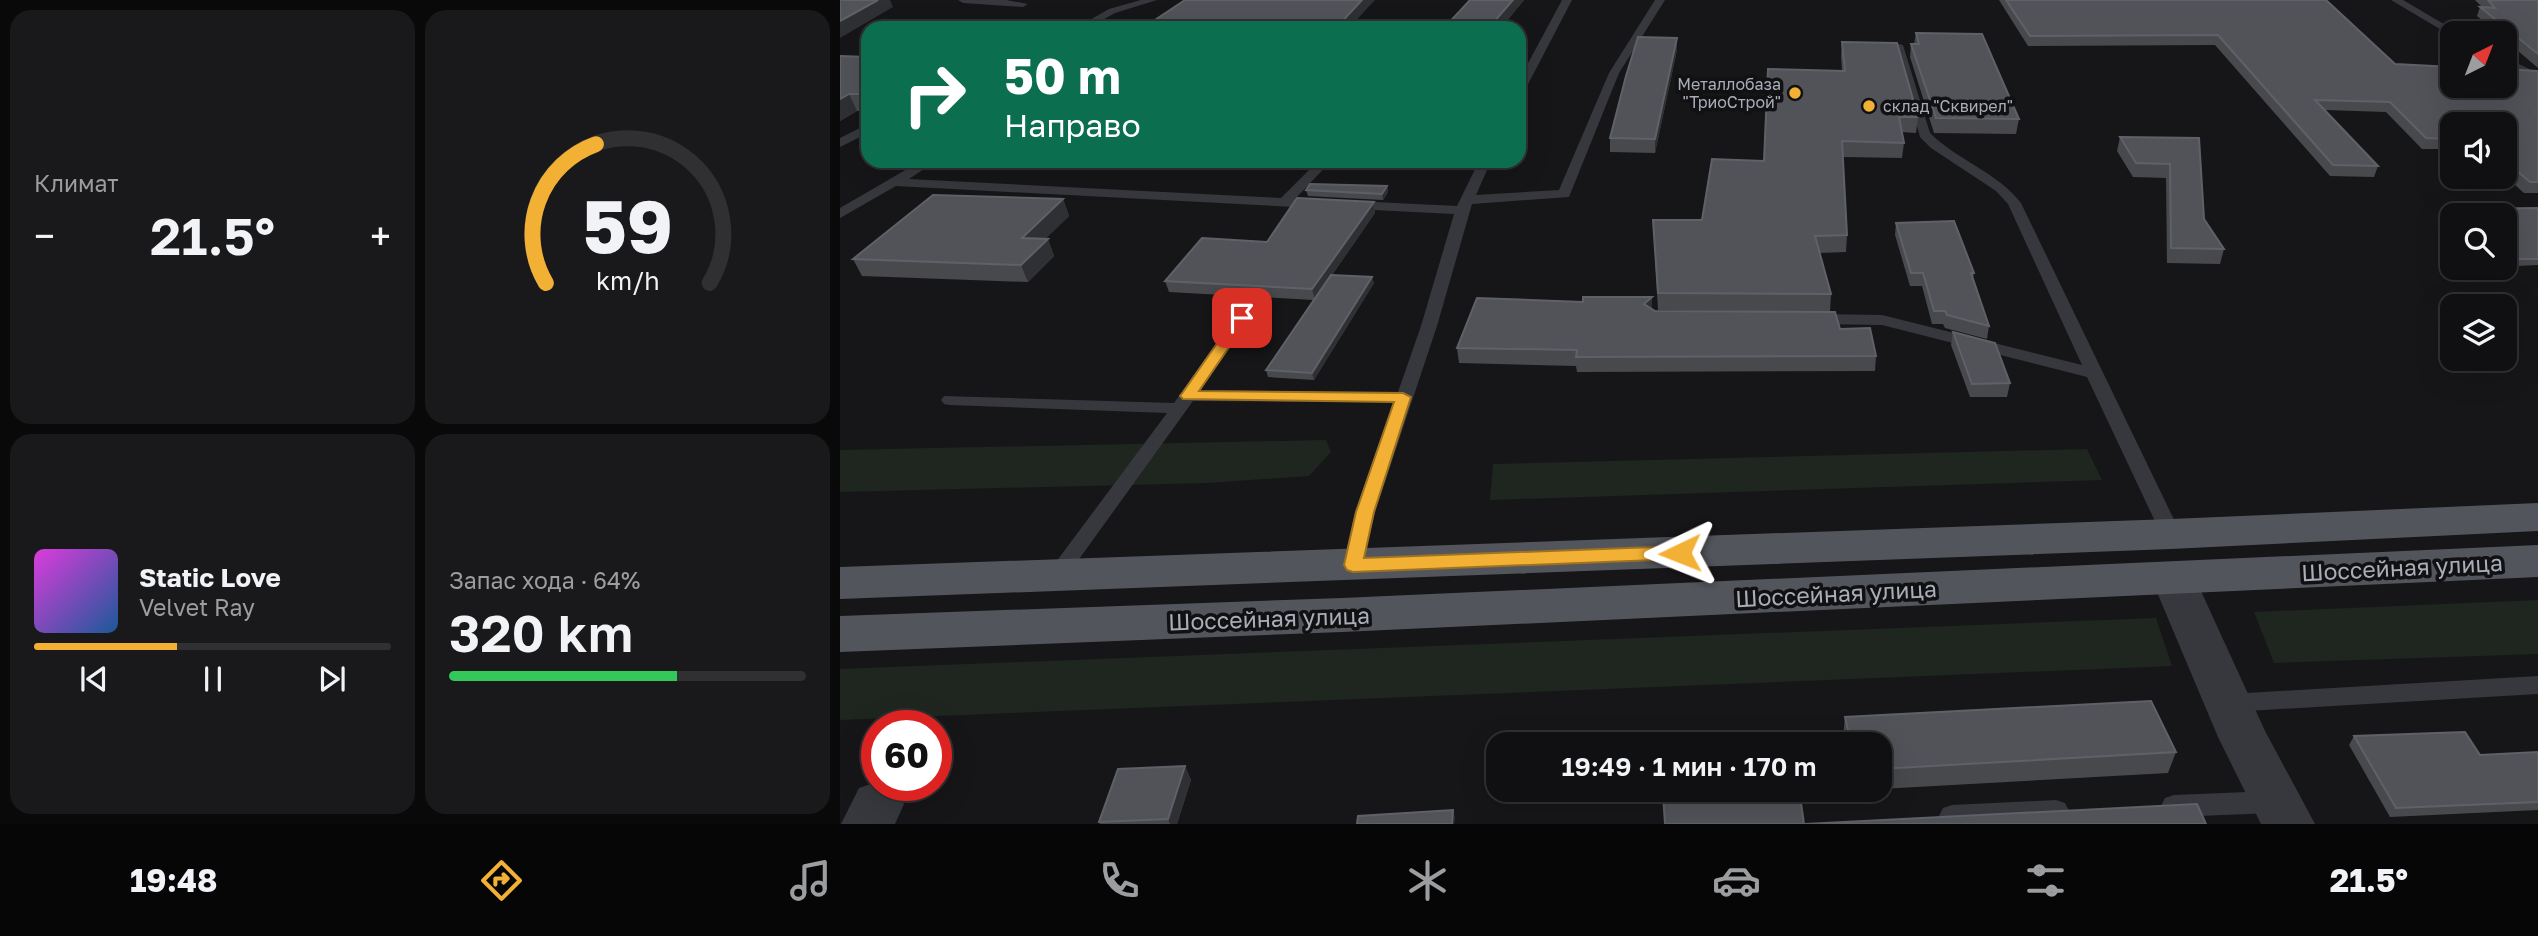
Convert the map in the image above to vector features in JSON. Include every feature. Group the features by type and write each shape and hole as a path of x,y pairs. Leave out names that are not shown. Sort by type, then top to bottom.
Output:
{"main road":[{"name":"Шоссейная улица","path":"840,634 1342,615 2172,556 2538,517"},
{"name":"Шоссейная улица","path":"840,583 1353,565 2172,556 2538,561"}],"street":[{"path":"2172,556 2227,703 2282,813"}],"lane":[{"path":"963,0 1023,4"},
{"path":"1094,21 1112,11 1152,0"},
{"path":"1526,77 1567,0"},
{"path":"894,182 1332,204 1464,205 1564,194 1614,73 1660,0"},
{"path":"2396,0 2440,25"},
{"path":"1898,45 1924,134 1936,145 2001,188 2014,203 2172,556"},
{"path":"2517,67 2538,77"},
{"path":"840,144 861,132"},
{"path":"840,214 918,168"},
{"path":"1285,202 1318,168"},
{"path":"1353,565 1365,512 1429,326 1464,205 1482,168"},
{"path":"1056,575 1184,402 1242,318"},
{"path":"1802,319 1882,320 2092,373"},
{"path":"950,400 1184,402 1403,397"},
{"path":"2227,703 2538,685"},
{"path":"2154,807 2282,813"},
{"path":"1952,816 2073,811"}],"shaded area":[{"path":"1326,440 1331,452 1309,476 1206,483 840,492 840,450"},
{"path":"2087,449 2102,480 1490,500 1493,464"},
{"path":"2538,600 2538,654 2274,663 2254,612"},
{"path":"2156,618 2172,666 952,715 952,710 861,710 861,719 840,720 840,669"}],"building":[{"path":"840,0 878,0 840,21"},
{"path":"1185,0 1362,0 1342,21 1155,20"},
{"path":"1470,0 1513,0 1495,21 1450,21"},
{"path":"2006,0 2326,0 2395,64 2440,66 2440,98 2517,98 2517,70 2538,71 2538,182 2530,182 2517,171 2517,112 2440,112 2440,139 2426,138 2390,102 2315,100 2378,166 2333,165 2218,35 2030,36"},
{"path":"2488,0 2538,0 2538,54 2517,37 2517,21 2497,21 2480,7 2495,8"},
{"path":"1916,33 1982,34 2019,119 1936,118 1911,44 1919,44"},
{"path":"1638,37 1677,38 1655,139 1610,138 1626,76"},
{"path":"1842,42 1897,43 1918,117 1899,117 1904,143 1842,141 1847,235 1815,236 1831,294 1658,293 1653,220 1702,220 1712,159 1764,161 1768,69 1845,71"},
{"path":"840,56 861,57 861,92 840,99"},
{"path":"2120,137 2199,138 2204,219 2224,249 2171,248 2170,164 2136,163"},
{"path":"1310,184 1387,186 1382,194 1306,190"},
{"path":"933,195 1063,199 1022,238 1048,239 1021,265 853,259"},
{"path":"1297,198 1374,202 1312,289 1165,281 1202,238 1267,242"},
{"path":"2517,208 2538,208 2538,259 2517,257"},
{"path":"1954,221 1974,273 1971,273 1989,326 1947,315 1945,311 1934,311 1923,273 1911,273 1896,223"},
{"path":"1331,275 1372,277 1312,373 1266,370"},
{"path":"1583,297 1652,297 1644,304 1655,311 1835,312 1840,329 1870,328 1876,356 1576,357 1577,350 1457,348 1477,298 1583,302"},
{"path":"1953,332 1995,343 2010,383 1972,384"},
{"path":"2151,701 2176,752 1892,768 1892,732 1848,732 1845,717"},
{"path":"2465,732 2480,755 2538,752 2538,802 2396,808 2354,736"},
{"path":"1185,766 1168,819 1099,822 1118,769"},
{"path":"1664,802 1801,802 1804,824 1665,824"},
{"path":"2197,804 2206,824 1805,824"},
{"path":"1453,810 1452,824 1357,824 1358,816"}],"place":[{"name":"Металлобаза \"ТриоСтрой\"","path":"1795,93"},
{"name":"склад \"Сквирел\"","path":"1869,106"}],"route":[{"path":"1242,318 1188,396 1403,397 1365,512 1353,565 1680,553"}]}
